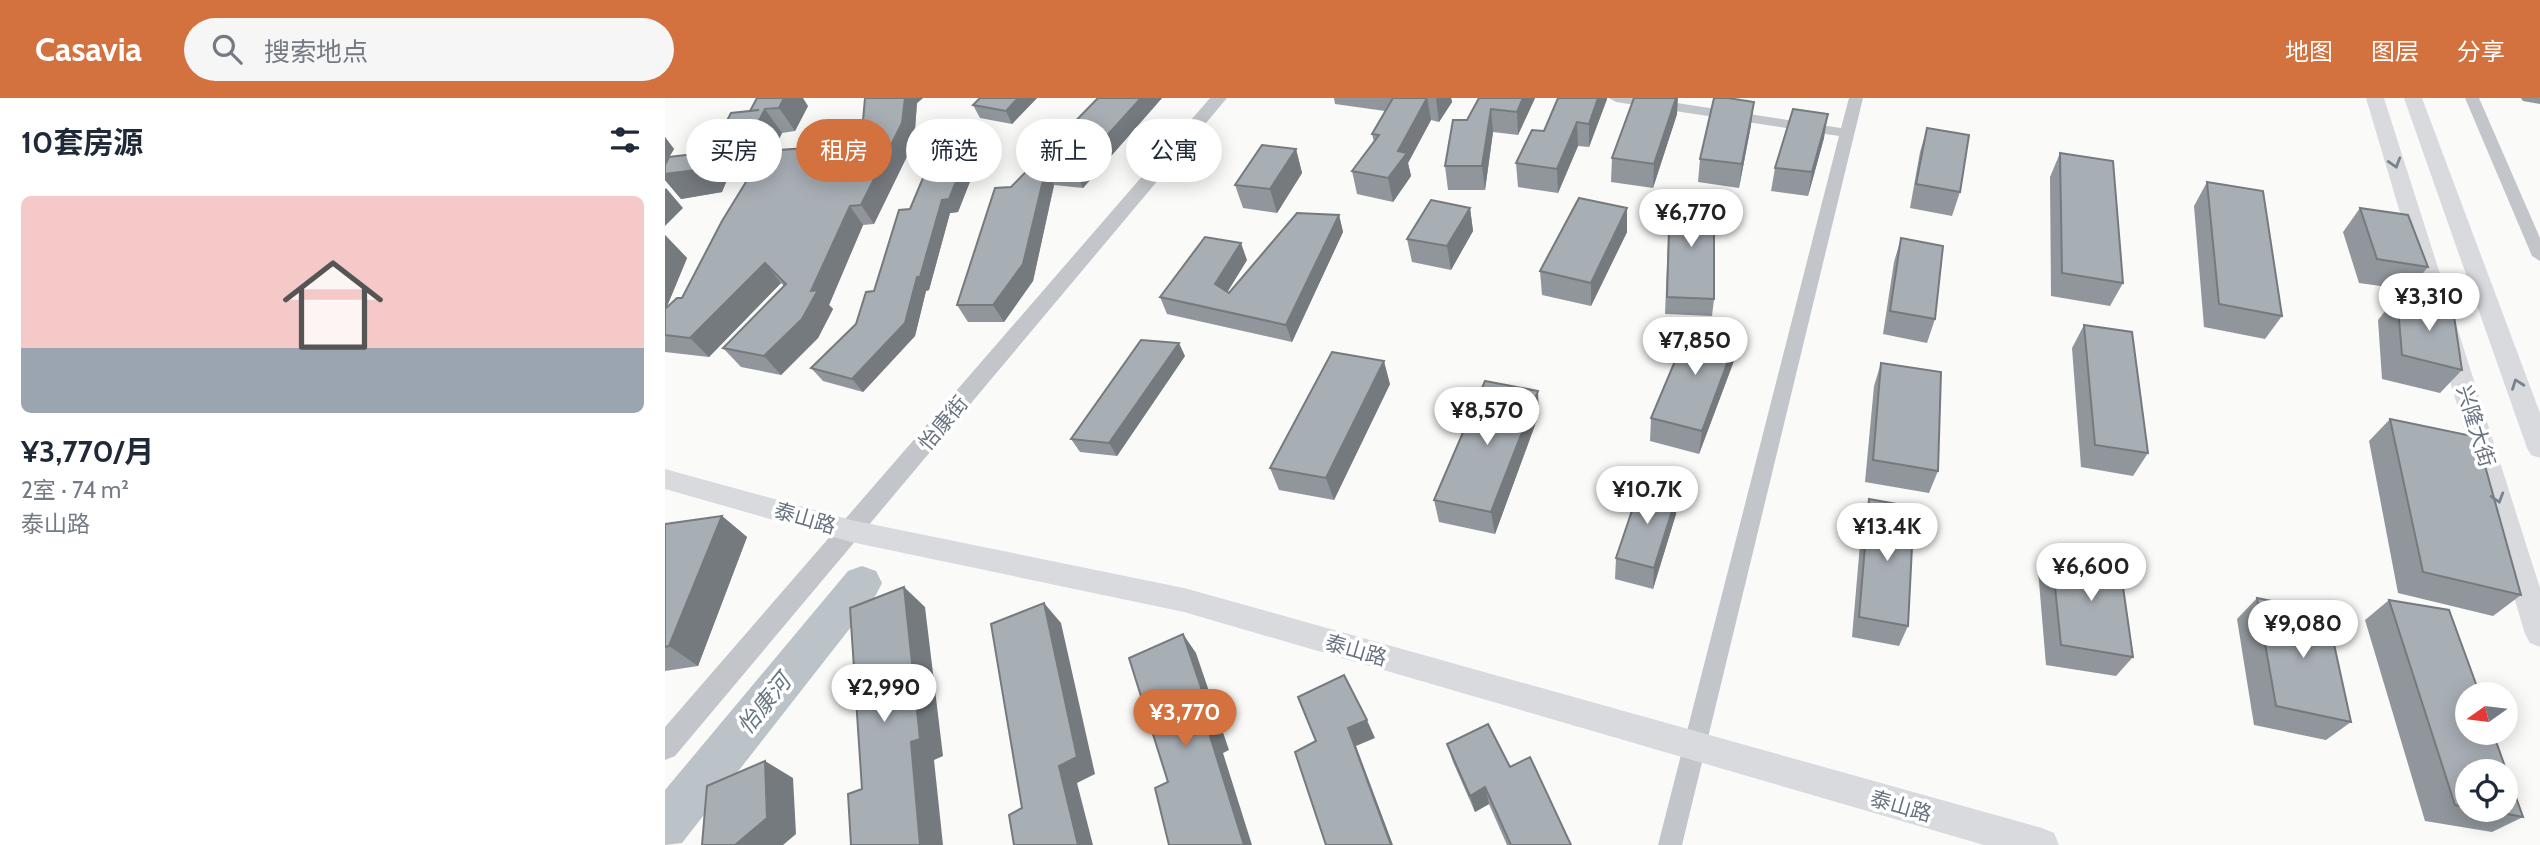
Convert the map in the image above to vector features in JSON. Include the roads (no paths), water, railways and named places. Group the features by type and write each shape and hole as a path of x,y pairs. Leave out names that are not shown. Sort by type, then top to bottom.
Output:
{"main road":[{"name":"兴隆大街","path":"2375,98 2540,634"},
{"path":"2413,98 2540,448"},
{"name":"泰山路","path":"665,479 851,531 1184,600 2042,845"}],"street":[{"name":"怡康街","path":"665,747 1219,98"},
{"path":"1616,98 1848,133"},
{"path":"1670,845 1856,98"},
{"path":"2472,98 2540,256"}],"waterway":[{"name":"怡康河","path":"665,826 862,583"}]}
